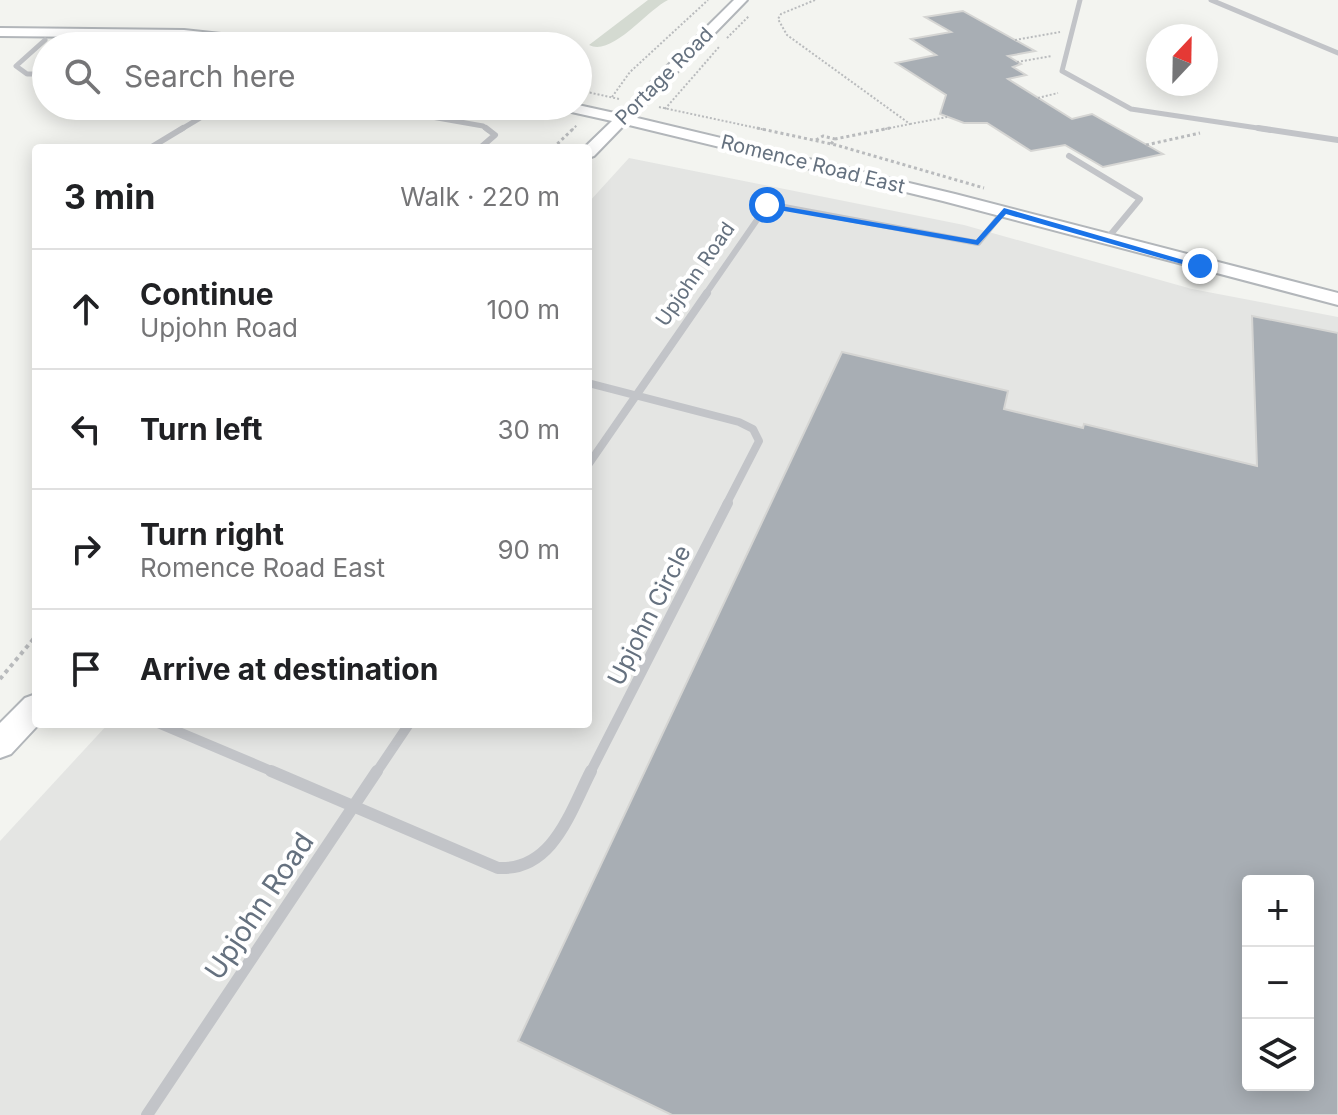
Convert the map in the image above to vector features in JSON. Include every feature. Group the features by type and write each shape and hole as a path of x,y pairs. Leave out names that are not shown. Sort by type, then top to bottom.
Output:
{"street":[{"name":"Portage Road","path":"592,149 741,0"},
{"path":"0,32 32,35"},
{"path":"0,40 32,38"},
{"path":"592,103 626,114"},
{"path":"592,110 626,114"},
{"name":"Romence Road East","path":"626,114 945,199 1004,211 1230,274 1338,299"},
{"path":"0,744 32,711"}],"lane":[{"path":"1080,0 1062,71 1104,95 1131,109 1338,140"},
{"path":"1211,0 1338,53"},
{"path":"32,52 16,66 32,74"},
{"path":"157,144 197,120"},
{"path":"449,120 483,126 495,135 485,144"},
{"path":"1069,156 1140,199 1106,240"},
{"name":"Upjohn Road","path":"592,459 768,204 978,243 1004,211"},
{"name":"Upjohn Circle","path":"169,728 498,868 514,869 538,859 556,840 759,441 753,429 739,422 592,384"},
{"name":"Upjohn Road","path":"147,1115 406,728"}],"path":[{"path":"612,97 630,72 708,0"},
{"path":"815,0 781,14 778,19 787,35 910,124"},
{"path":"665,109 750,15"},
{"path":"1015,40 1062,32"},
{"path":"1017,62 1055,55"},
{"path":"1038,98 1058,93"},
{"path":"815,140 823,136 835,139 947,117"},
{"path":"557,144 583,120"},
{"path":"1146,145 1213,130"},
{"path":"831,144 835,139"},
{"path":"0,679 32,641"}],"shaded area":[{"path":"648,0 668,0 619,39 598,47 592,46"},
{"path":"629,158 964,225 1192,289 1338,317 1338,1115 0,1115 0,841 104,728 592,728 592,199"}],"building":[{"path":"963,11 1035,51 1008,56 1021,64 1013,67 1026,75 1008,79 1072,119 1092,114 1163,154 1103,167 1065,145 1031,151 987,123 964,123 940,114 946,95 896,63 936,55 911,39 951,32 925,17"},
{"path":"1252,316 1338,333 1338,1115 672,1115 518,1041 842,352 1008,391 1004,409 1083,428 1084,424 1257,466"}],"route":[{"path":"767,205 978,243 1004,211 1200,266"}]}
